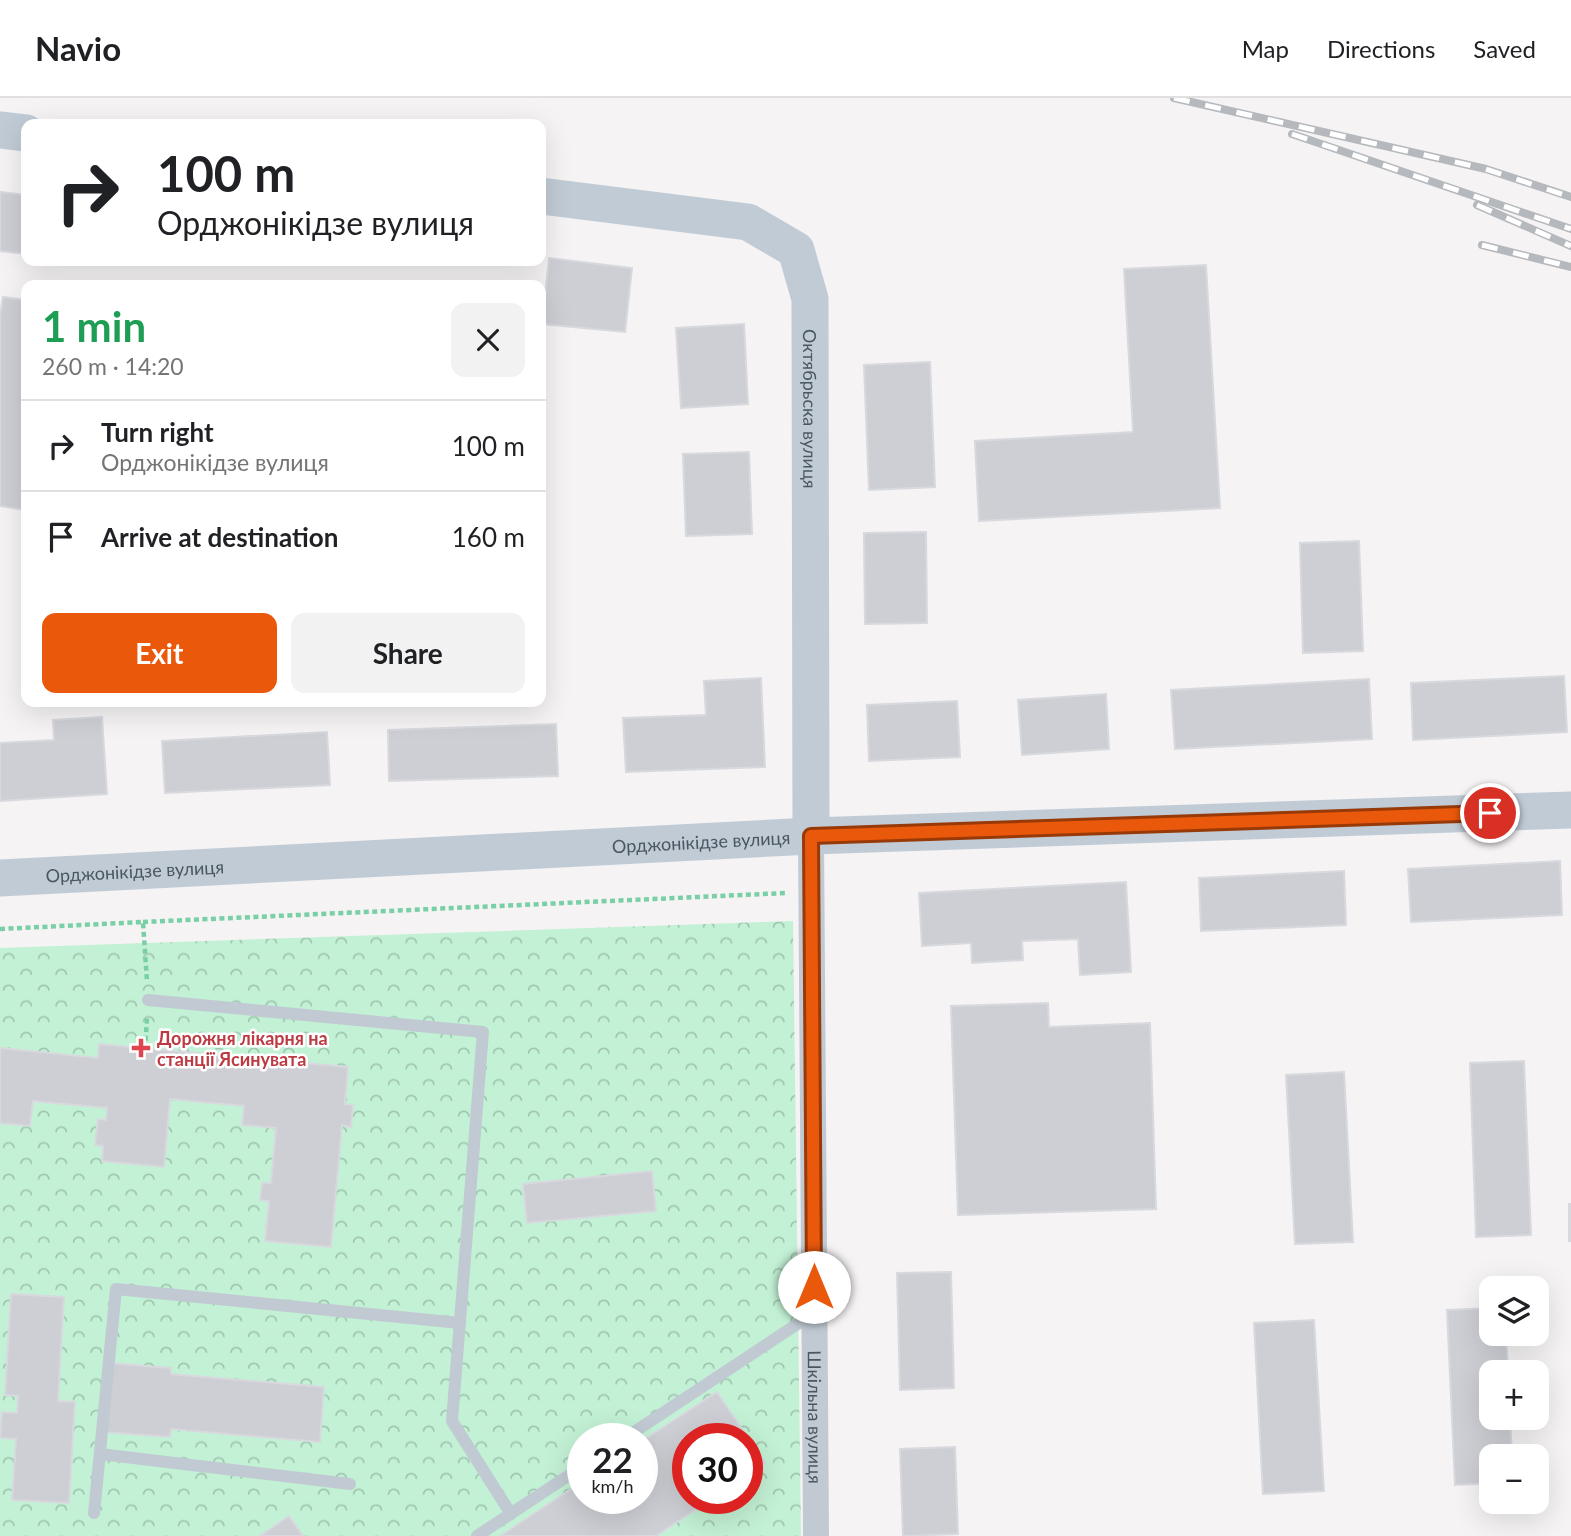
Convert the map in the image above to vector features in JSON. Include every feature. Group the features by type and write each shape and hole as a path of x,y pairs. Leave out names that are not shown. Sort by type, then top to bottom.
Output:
{"main road":[{"path":"0,130 21,132"},
{"name":"Октябрьска вулиця","path":"546,197 748,222 796,250 810,299 811,836"},
{"name":"Орджонікідзе вулиця","path":"0,878 811,836 1571,810"}],"street":[{"name":"Шкільна вулиця","path":"811,836 816,1536"}],"lane":[{"path":"148,1000 484,1032 452,1421 511,1514"},
{"path":"94,1513 116,1289 460,1323"},
{"path":"648,1423 815,1313"},
{"path":"100,1454 351,1484"},
{"path":"477,1536 567,1477"}],"path":[{"path":"0,929 812,892"},
{"path":"144,922 148,1000 145,1049"}],"green space":[{"path":"793,921 801,1536 0,1536 0,948"}],"building":[{"path":"0,192 21,194 21,253 0,251"},
{"path":"549,258 632,268 625,332 546,324"},
{"path":"1206,265 1220,508 979,521 975,441 1133,432 1124,269"},
{"path":"3,297 21,299 21,509 0,506 0,316"},
{"path":"744,324 748,404 681,408 676,328"},
{"path":"930,362 935,487 869,490 864,365"},
{"path":"749,452 752,534 686,536 683,454"},
{"path":"926,532 927,623 865,624 864,533"},
{"path":"1359,541 1363,651 1303,653 1300,543"},
{"path":"1564,676 1567,732 1413,740 1411,683"},
{"path":"761,678 765,767 626,772 623,718 706,715 704,681"},
{"path":"1369,679 1372,739 1175,749 1171,690"},
{"path":"1106,694 1109,749 1022,755 1018,700"},
{"path":"957,701 960,757 869,761 867,705"},
{"path":"102,717 107,794 0,801 0,743 54,740 53,720"},
{"path":"556,724 558,776 389,781 388,730"},
{"path":"327,732 330,785 165,793 162,741"},
{"path":"1560,861 1562,915 1411,922 1408,869"},
{"path":"1344,871 1346,925 1201,931 1199,878"},
{"path":"1126,882 1131,972 1080,975 1078,939 1022,941 1023,960 972,963 971,943 922,946 919,893"},
{"path":"1048,1003 1049,1027 1150,1023 1156,1209 958,1215 951,1006"},
{"path":"99,1044 348,1067 345,1104 353,1105 351,1127 342,1125 331,1247 265,1241 269,1201 260,1200 262,1183 271,1183 276,1128 242,1125 244,1106 170,1099 164,1167 102,1161 103,1146 95,1145 98,1119 106,1120 107,1108 33,1101 30,1126 0,1123 0,1048 98,1058"},
{"path":"1524,1061 1531,1235 1476,1237 1470,1063"},
{"path":"1344,1072 1353,1242 1295,1244 1286,1075"},
{"path":"652,1171 656,1211 527,1223 523,1184"},
{"path":"1571,1204 1571,1241 1569,1241"},
{"path":"951,1272 954,1388 900,1390 897,1273"},
{"path":"11,1294 64,1297 58,1401 75,1402 69,1503 12,1500 16,1439 0,1438 2,1412 17,1413 18,1396 5,1395"},
{"path":"1479,1309 1479,1346 1507,1346 1507,1360 1479,1360 1479,1430 1511,1430 1511,1444 1479,1444 1479,1484 1455,1485 1447,1310"},
{"path":"1314,1320 1324,1491 1263,1494 1254,1323"},
{"path":"109,1363 171,1368 171,1374 324,1387 320,1442 171,1429 170,1437 104,1432"},
{"path":"717,1392 738,1423 672,1423 672,1514 689,1514 656,1536 500,1536 567,1492 567,1514 658,1514 658,1431"},
{"path":"955,1447 958,1534 903,1536 900,1449"},
{"path":"289,1516 303,1536 260,1536"}],"railway":[{"path":"1174,98 1486,169 1571,197"},
{"path":"1292,134 1571,229"},
{"path":"1477,205 1571,246"},
{"path":"1482,245 1571,267"}],"place":[{"name":"Дорожня лікарня на станції Ясинувата","path":"141,1048"}],"route":[{"path":"814,1287 811,836 1490,813"}]}
